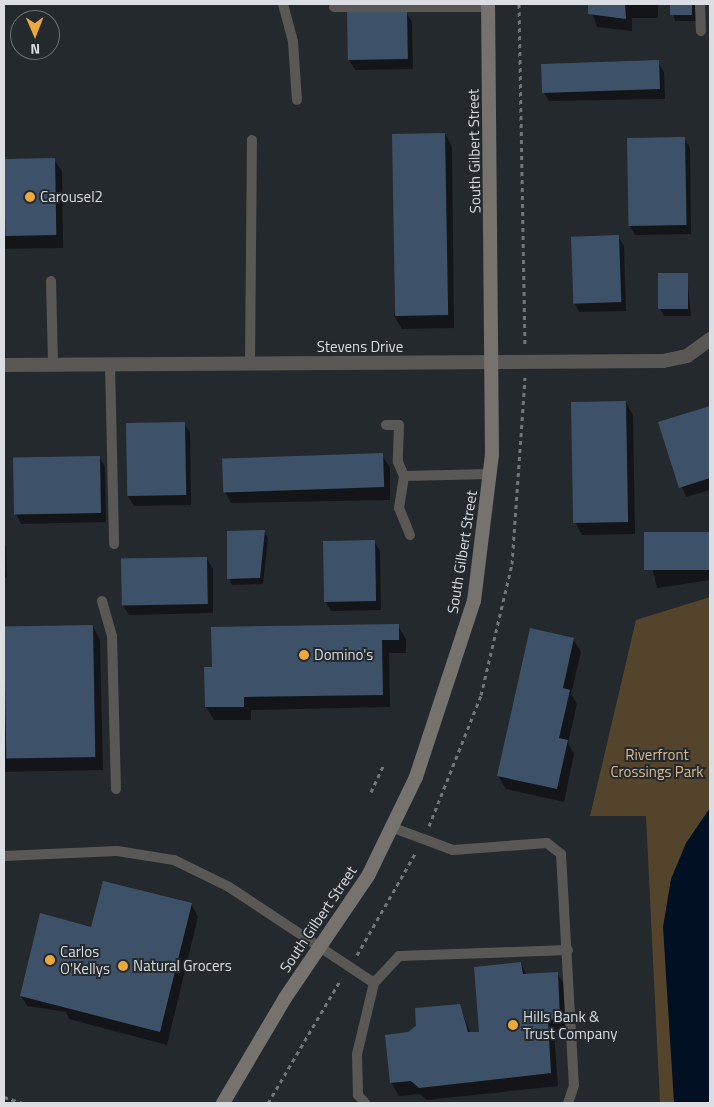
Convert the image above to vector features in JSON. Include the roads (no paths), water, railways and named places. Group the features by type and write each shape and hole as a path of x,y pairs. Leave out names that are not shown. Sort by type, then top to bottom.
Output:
{"main road":[{"name":"South Gilbert Street","path":"223,1103 285,998 368,876 416,776 474,601 490,474 494,362 488,6"}],"street":[{"name":"Stevens Drive","path":"4,365 663,361 687,356 710,339"}],"lane":[{"path":"283,4 293,42 297,100"},
{"path":"700,4 701,31"},
{"path":"334,7 488,6"},
{"path":"250,364 252,140"},
{"path":"52,281 53,365"},
{"path":"110,364 114,544"},
{"path":"386,425 399,425 398,462 404,476 399,508 410,535"},
{"path":"404,476 490,474"},
{"path":"102,601 112,637 116,789"},
{"path":"391,827 452,850 546,844 561,854 565,871 574,1085 568,1103"},
{"path":"4,856 117,851 174,860 229,887 319,950 374,983"},
{"path":"365,1103 358,1095 357,1054 374,983 398,956 568,950"}],"water":[{"path":"710,808 710,1103 674,1103 663,927 671,879 686,843"}],"place":[{"name":"Carousel2","path":"30,197"},
{"name":"Domino's","path":"304,655"},
{"name":"Carlos O'Kellys","path":"50,960"},
{"name":"Natural Grocers","path":"123,966"},
{"name":"Hills Bank & Trust Company","path":"513,1025"}],"park label":[{"name":"Riverfront Crossings Park","path":"657,762"}]}
